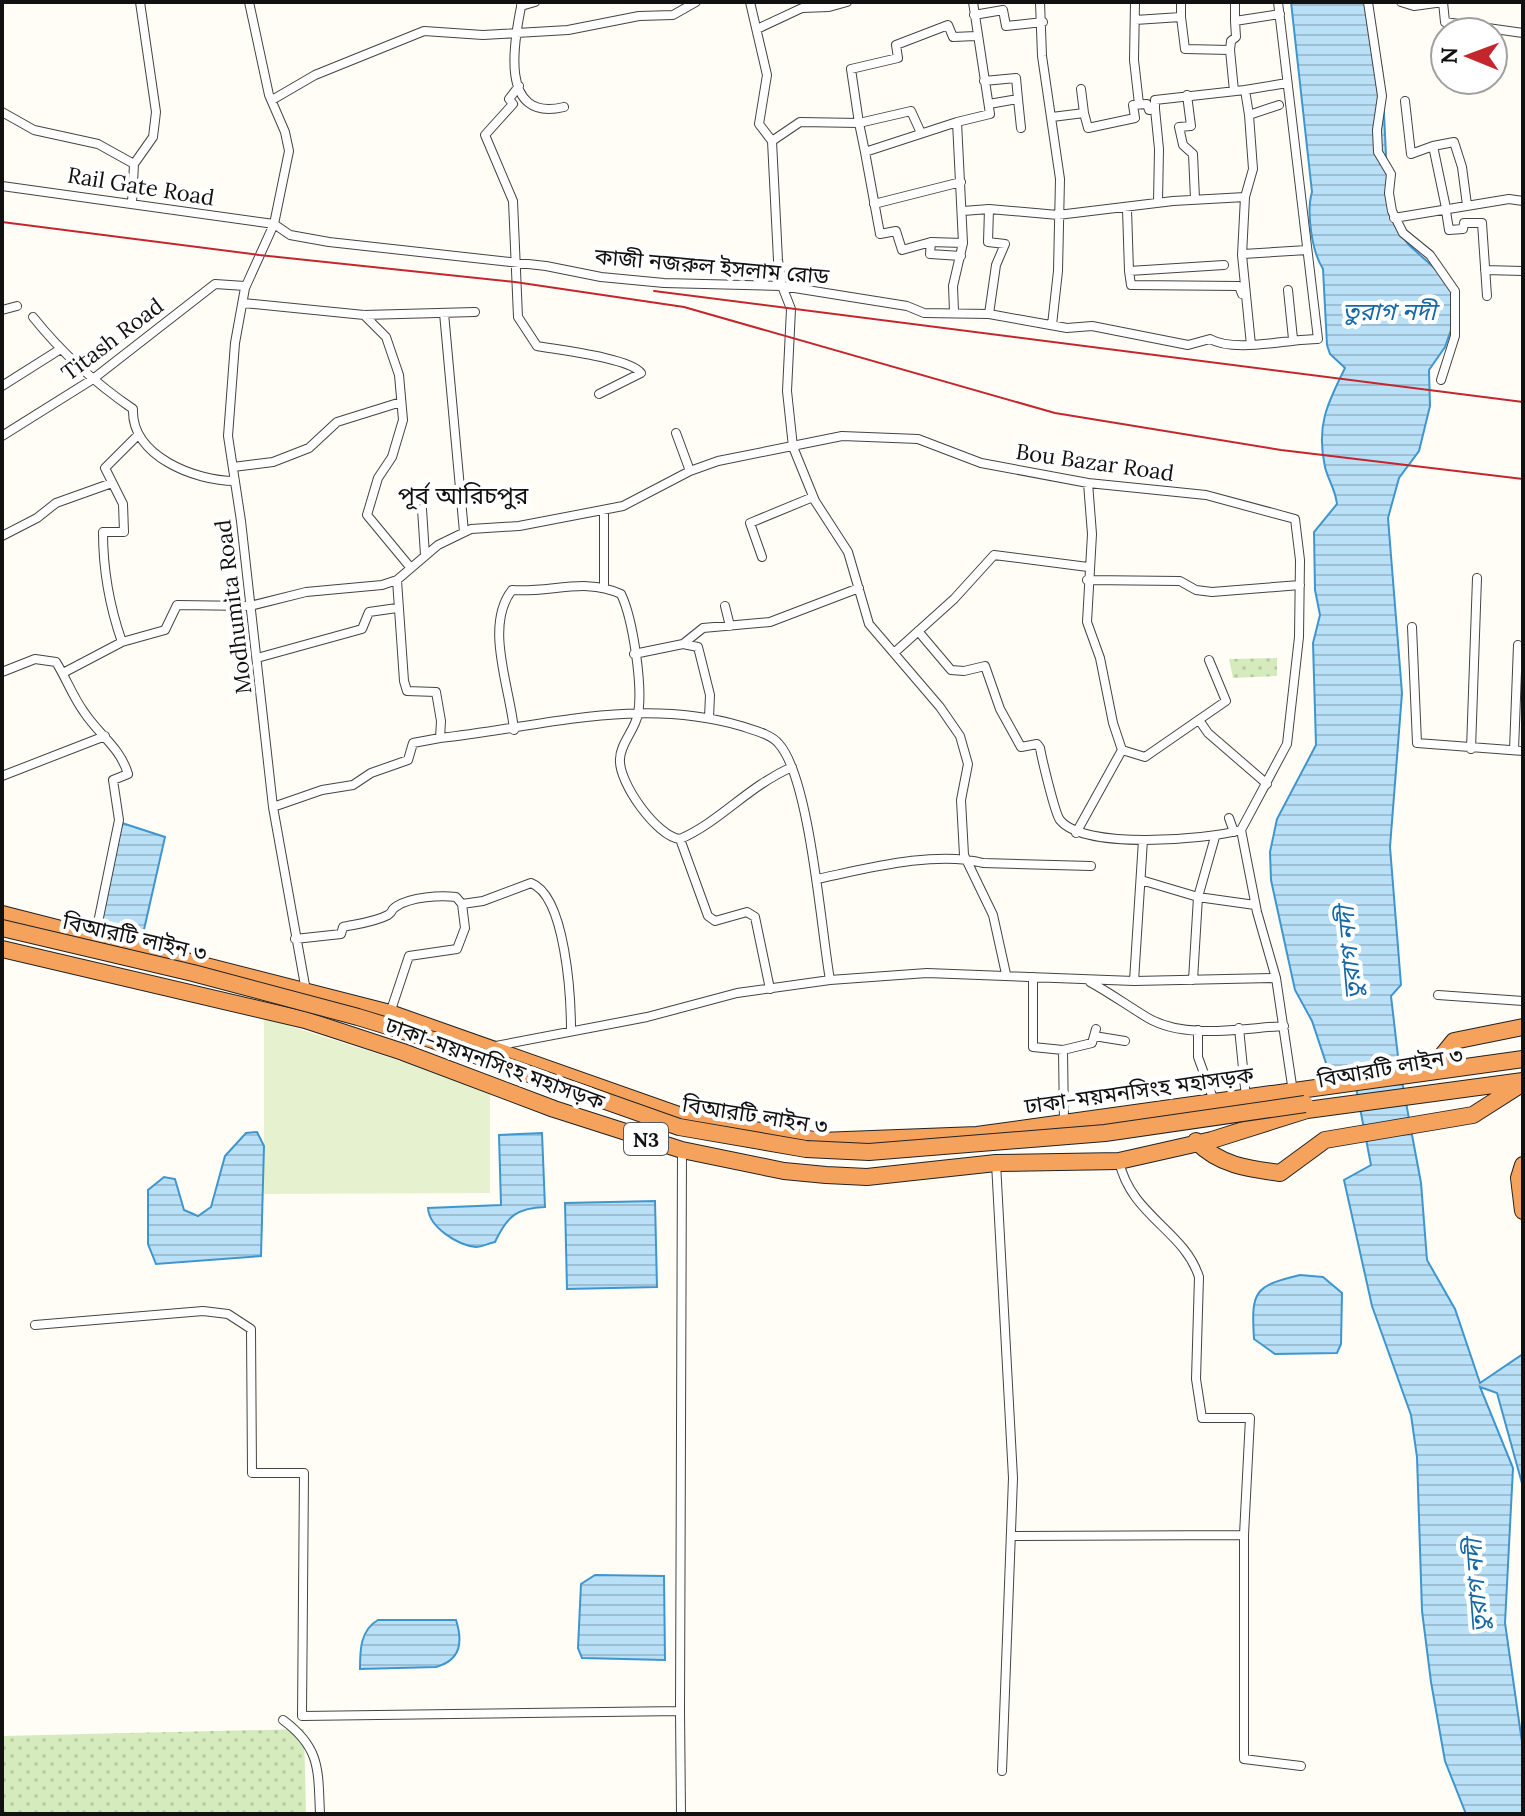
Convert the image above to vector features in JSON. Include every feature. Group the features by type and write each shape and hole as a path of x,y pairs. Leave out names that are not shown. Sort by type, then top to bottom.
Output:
{"highway":[{"name":"ঢাকা-ময়মনসিংহ মহাসড়ক","path":"2,914 390,1013 428,1026 486,1053 690,1119 796,1139 842,1142 946,1137 1300,1092"},
{"name":"বিআরটি লাইন ৩","path":"2,928 313,1005 486,1053 679,1127 806,1149 869,1152 1105,1133 1197,1122 1523,1066"},
{"name":"ঢাকা-ময়মনসিংহ মহাসড়ক","path":"2,949 305,1020 554,1109 682,1150 784,1171 867,1177 996,1163 1119,1161 1307,1110 1418,1085"},
{"path":"1418,1085 1454,1041 1523,1027"},
{"name":"N3","path":"1418,1085 1523,1059"},
{"name":"N3","path":"1300,1092 1523,1082"},
{"path":"1196,1141 1208,1154 1242,1169 1280,1173 1325,1140 1473,1115 1523,1082"},
{"path":"1523,1165 1519,1178 1523,1211"}],"street":[{"path":"132,203 134,164 153,137 156,112 140,2"},
{"name":"Modhumita Road","path":"249,2 272,100 289,151 274,224 245,286 230,390 228,436 273,807 306,991"},
{"path":"535,2 522,4 512,60 522,97 534,106 549,111 564,107"},
{"path":"272,100 315,75 424,31 535,34 639,16 673,15 696,2"},
{"path":"750,2 768,88 759,124 772,141 773,207 782,286 791,309 787,391 793,447 813,497 848,552 869,624 960,736 968,764 961,800 965,859 993,915 1006,974"},
{"path":"757,29 802,8 829,7 847,2"},
{"path":"865,152 990,114 973,2"},
{"path":"1040,2 1042,56 1059,170 1058,271 1052,325"},
{"path":"1135,2 1134,60 1139,104"},
{"path":"1181,2 1185,49 1230,50"},
{"path":"1234,91 1230,50 1236,37 1235,2"},
{"path":"1243,254 1307,250 1278,2"},
{"path":"1368,2 1382,96 1378,152 1391,174 1389,193 1394,218 1403,233 1430,255 1455,291 1455,336 1441,380"},
{"path":"1401,2 1414,6 1443,2 1445,22 1523,33"},
{"path":"974,15 1003,10 1006,26 1043,22"},
{"path":"1235,21 1280,14"},
{"path":"1135,20 1181,17"},
{"path":"963,243 931,242 902,250 896,231 880,234 851,69 898,58 896,45 948,25 953,37 976,36"},
{"path":"984,81 1016,78 1021,128"},
{"path":"1158,202 1159,149 1155,100 1287,83"},
{"path":"519,86 509,99 513,104 485,135 513,201 516,239 513,265 518,317 537,346 613,361 638,368 641,373 599,394"},
{"path":"1081,89 1088,128 1135,118 1133,105 1147,104 1149,110 1155,109"},
{"path":"1244,303 1245,197 1253,169 1245,90"},
{"path":"1187,95 1191,126 1179,127 1183,145 1193,154 1195,199"},
{"path":"989,104 1018,99"},
{"path":"1405,101 1411,154 1454,142 1462,167 1467,205"},
{"path":"1249,115 1279,105"},
{"path":"772,141 800,122 859,123 911,111 921,133"},
{"name":"Rail Gate Road","path":"2,112 34,130 98,144 134,164"},
{"path":"1052,117 1084,113"},
{"path":"954,311 953,286 963,243 957,122"},
{"path":"1433,146 1449,230 1463,229 1464,223 1482,223 1487,296"},
{"path":"874,204 961,182"},
{"name":"Rail Gate Road","path":"2,186 274,224 290,235 329,242 513,265"},
{"path":"963,211 989,209 1058,215 1127,209 1158,202 1245,197"},
{"path":"1394,218 1467,205 1523,201"},
{"path":"989,209 988,242 1005,244 996,265 989,314"},
{"path":"1127,209 1131,285 1239,286 1244,303 1248,303 1251,345"},
{"path":"931,242 930,254 961,256"},
{"name":"কাজী নজরুল ইসলাম রোড","path":"513,265 546,266 601,277 664,283 782,286 907,306 924,313 947,315 954,311 1067,328 1092,326 1188,345 1210,339 1217,344 1251,345 1318,339 1307,250"},
{"path":"1129,271 1224,265"},
{"path":"1485,270 1523,271"},
{"name":"Titash Road","path":"2,436 93,379 215,284 245,286"},
{"path":"1288,290 1293,339"},
{"path":"243,303 364,315 475,312"},
{"path":"2,310 17,306"},
{"path":"63,673 122,642 165,630 177,605 250,606 306,592 382,585 397,580 425,555 464,532 444,313"},
{"path":"364,315 386,337 399,375 403,420 392,457 378,478 367,515 410,567"},
{"path":"33,317 59,350 68,353 93,379 133,409 132,424 138,435 166,461 200,477 235,481"},
{"path":"2,386 59,350"},
{"path":"233,467 273,462 309,448 337,422 401,402"},
{"path":"676,433 690,471"},
{"path":"122,642 110,608 103,568 103,532 124,532 123,504 105,468 138,435"},
{"name":"Bou Bazar Road","path":"464,532 623,506 690,471 748,452 793,447 842,436 918,439 981,463 1088,483 1206,495 1295,519 1300,585"},
{"path":"2,536 37,518 56,503 112,483"},
{"path":"1076,833 1122,750 1113,723 1100,658 1087,622 1092,534 1088,483"},
{"path":"762,557 750,523 813,497"},
{"path":"422,509 425,555"},
{"path":"604,510 604,585"},
{"path":"894,653 954,599 994,555 1088,567"},
{"path":"1471,749 1477,578"},
{"path":"397,580 397,608 407,691 436,692 440,738"},
{"path":"918,631 951,670 964,671 985,666 1000,709 1021,747 1037,744 1040,748 1055,809 1060,820 1076,833 1143,840 1215,837 1238,831 1287,744 1299,637 1300,585 1212,592 1196,590 1180,581 1087,580"},
{"path":"514,730 496,633 503,601 512,590 537,592 573,584 604,585 621,594 633,619 639,711 619,757 620,767 650,819 673,838 680,839 719,816 755,786 792,767"},
{"path":"683,644 703,628 770,622 859,588"},
{"path":"725,606 730,626"},
{"path":"257,658 362,629 369,612 397,608"},
{"path":"1412,627 1417,743 1518,751 1518,645"},
{"path":"634,654 683,644 698,647 710,695 709,718"},
{"path":"2,672 35,659 56,662 85,714 121,754 128,774 113,780 119,820 95,937"},
{"path":"1122,750 1145,757 1226,701 1209,660"},
{"path":"273,807 322,790 353,785 371,773 408,760 413,743 514,730 555,720 639,711 709,718 759,732 779,743 792,767 817,879 830,980"},
{"path":"1199,720 1208,733 1267,784"},
{"path":"2,776 105,736"},
{"path":"1229,818 1238,831 1276,978 1300,1092"},
{"path":"1193,980 1198,897 1215,837"},
{"path":"680,839 708,916 715,921 747,912 755,917 770,989"},
{"path":"1134,981 1143,840"},
{"path":"817,879 869,868 965,859 983,863 1091,866"},
{"path":"1141,880 1198,897 1255,905"},
{"path":"462,904 483,901 531,883 543,892 565,951 571,1031"},
{"path":"295,939 341,934 343,927 381,917 399,904 456,897 462,904 465,928 457,949 409,956 390,1013"},
{"path":"453,1071 486,1053 571,1031 647,1017 737,993 830,980 927,973 1134,981 1276,978"},
{"path":"1033,977 1033,1047 1063,1050 1092,1043 1095,1032 1125,1041"},
{"path":"1086,980 1130,1003 1149,1019 1198,1030 1284,1026"},
{"path":"1438,995 1523,1001"},
{"path":"1239,1028 1246,1098"},
{"path":"1198,1030 1198,1057 1214,1101"},
{"path":"1063,1050 1064,1122"},
{"path":"681,1814 682,1150"},
{"path":"1119,1161 1123,1181 1133,1198 1195,1263 1199,1277 1196,1379 1202,1418 1250,1418 1244,1535 1244,1759 1301,1766"},
{"path":"996,1163 1011,1404 1012,1536 1002,1771"},
{"path":"35,1325 203,1311 228,1314 251,1329 252,1473 304,1473 302,1716"},
{"path":"1012,1536 1244,1535"},
{"path":"320,1814 313,1749 307,1738 283,1720 302,1716 680,1711"}],"green space":[{"path":"1277,658 1277,676 1233,678 1229,659"},
{"path":"264,1018 490,1089 490,1193 264,1194"},
{"path":"304,1729 306,1814 2,1814 2,1736"}],"water":[{"name":"তুরাগ নদী","path":"1291,2 1368,2 1382,69 1387,178 1397,229 1409,245 1452,284 1459,307 1445,347 1429,370 1430,406 1419,451 1399,478 1388,518 1402,693 1390,847 1401,985 1391,996 1399,1065 1421,1183 1427,1260 1455,1309 1480,1383 1523,1354 1523,1487 1497,1393 1480,1387 1513,1468 1505,1623 1523,1749 1523,1814 1466,1814 1445,1761 1422,1611 1417,1457 1411,1415 1372,1306 1344,1180 1371,1165 1354,1077 1330,1075 1312,1021 1295,990 1271,880 1270,852 1277,819 1316,745 1313,643 1320,615 1315,590 1314,532 1337,504 1325,467 1322,439 1328,404 1345,368 1330,354 1327,345 1323,269 1313,242 1310,221 1312,192"},
{"path":"122,823 165,837 143,934 101,924"},
{"path":"257,1132 264,1146 261,1256 156,1264 148,1244 148,1190 164,1177 175,1179 184,1210 198,1216 211,1207 225,1156 246,1133"},
{"path":"542,1133 545,1207 527,1209 514,1215 495,1242 478,1247 461,1243 433,1222 428,1208 501,1205 499,1135"},
{"path":"655,1201 657,1287 567,1289 565,1203"},
{"path":"1300,1275 1323,1277 1342,1293 1341,1344 1337,1353 1275,1354 1254,1339 1253,1310 1259,1293 1273,1283"},
{"path":"595,1575 664,1576 665,1660 582,1658 578,1648 581,1584"},
{"path":"378,1620 456,1620 458,1649 451,1660 436,1667 360,1669 364,1635"}],"railway":[{"path":"2,222 259,255 515,282 684,307 1055,413 1281,450 1523,479"},
{"path":"654,291 1523,402"}],"district":[{"name":"পূর্ব আরিচপুর","path":"463,495"}]}
